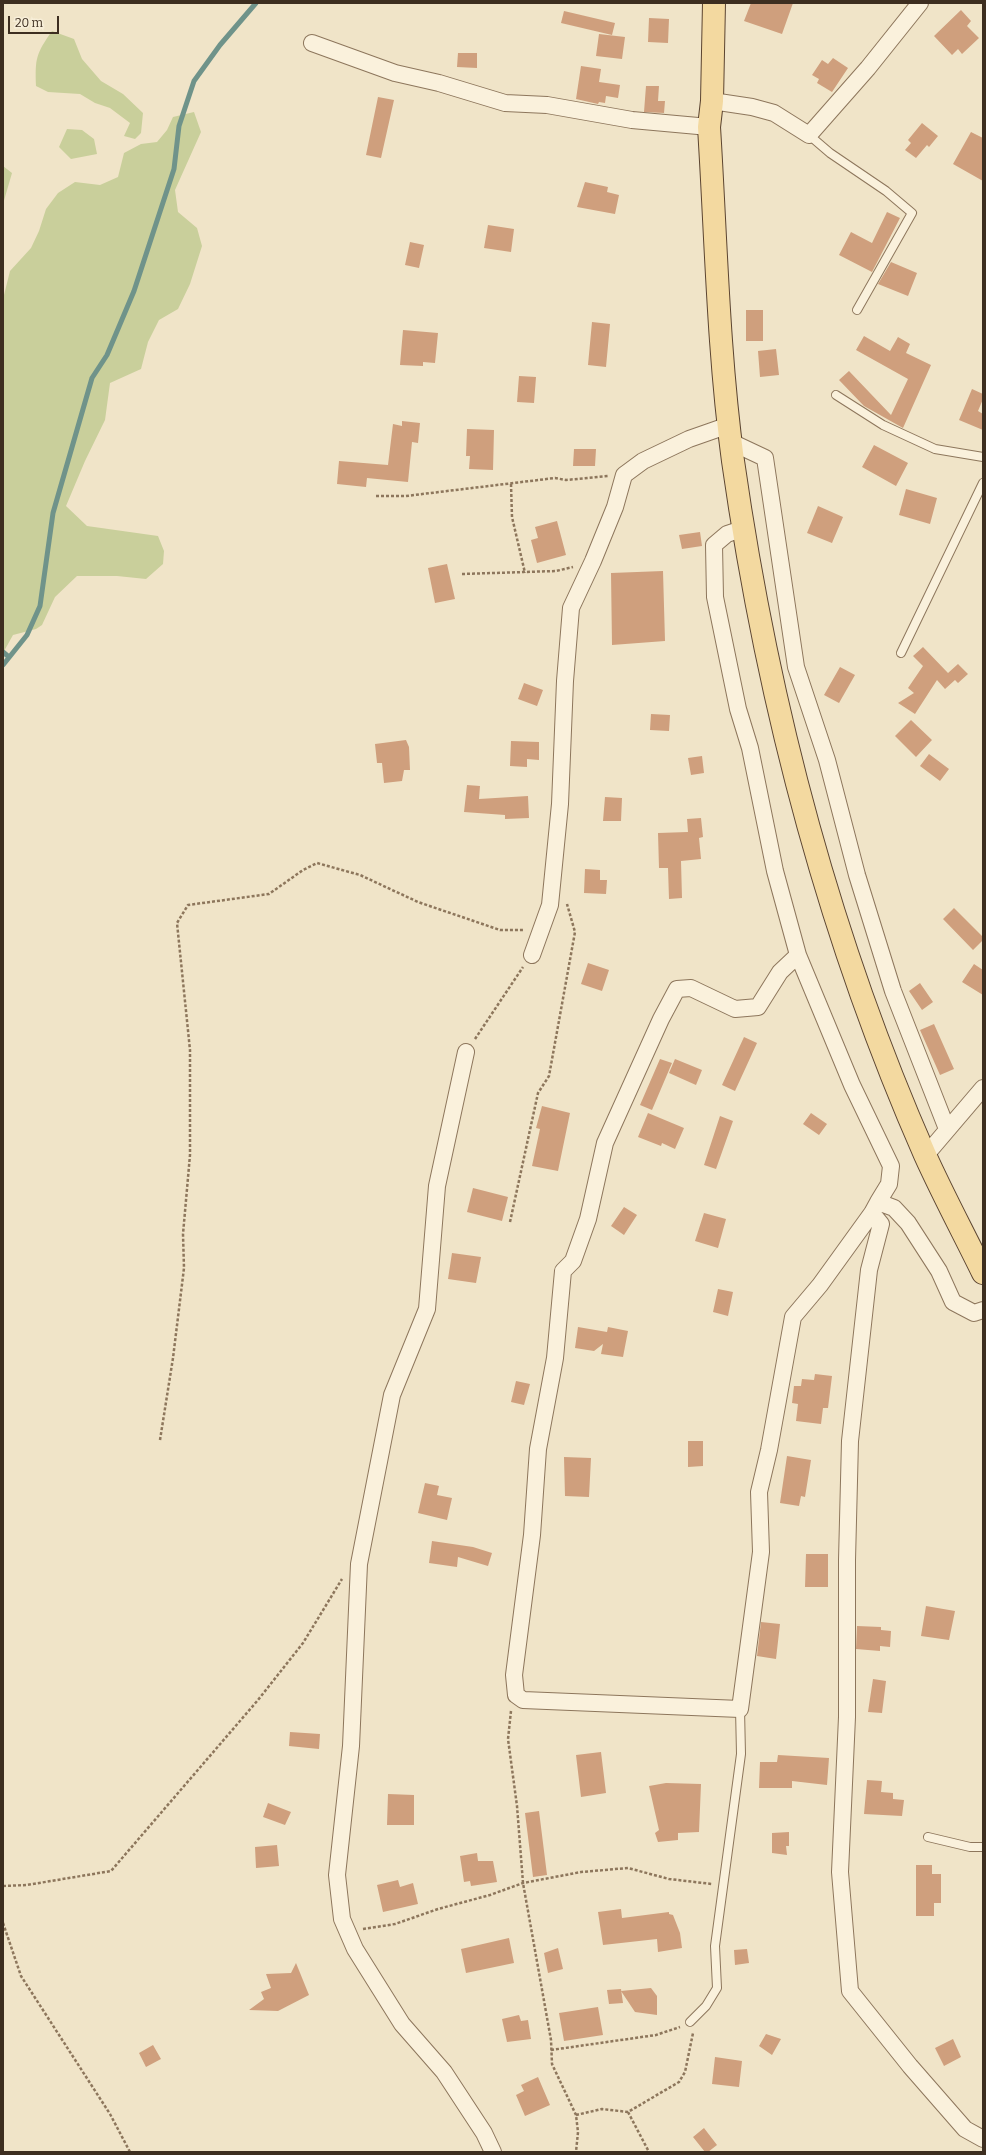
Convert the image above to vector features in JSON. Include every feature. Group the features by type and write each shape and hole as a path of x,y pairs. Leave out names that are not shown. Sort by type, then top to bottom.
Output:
{"main road":[{"path":"714,3 712,101 709,127 722,357 730,434 763,642 789,752 820,869 874,1027 926,1156 983,1273"}],"street":[{"path":"712,101 752,107 774,113 809,135 868,68 920,3"},
{"path":"312,43 395,73 439,82 505,103 547,105 632,120 709,127"},
{"path":"532,955 550,906 560,804 564,681 571,608 593,561 615,507 624,475 643,462 689,439 730,434 765,458 796,667 827,760 857,875 893,991 947,1129"},
{"path":"744,528 727,534 714,545 715,597 738,709 750,748 775,871 798,955 852,1085 891,1166 889,1184 875,1207 820,1284 794,1317 769,1450 759,1492 761,1552 740,1709 523,1700 516,1695 514,1675 532,1534 538,1449 554,1358 563,1271 573,1261 588,1219 605,1143 661,1019 677,989 690,988 735,1010 758,1007 780,972 798,955"},
{"path":"466,1052 437,1186 427,1309 392,1395 359,1564 351,1746 337,1875 342,1919 355,1949 402,2024 444,2072 484,2133 493,2152"},
{"path":"926,1156 947,1129 983,1088"},
{"path":"875,1207 894,1208 908,1223 939,1271 953,1302 974,1313 983,1310"},
{"path":"875,1207 881,1224 870,1270 851,1421 847,1552 847,1717 840,1872 850,1991 910,2066 965,2129 983,2139"}],"lane":[{"path":"809,135 830,153 886,191 912,213 857,310"},
{"path":"836,395 883,425 934,449 983,457"},
{"path":"901,653 983,483"},
{"path":"690,2022 706,2006 716,1988 715,1946 722,1885 741,1754 740,1709"},
{"path":"928,1837 970,1847 983,1847"}],"path":[{"path":"376,496 406,496 555,478 566,480 624,475"},
{"path":"510,484 512,517 525,573"},
{"path":"462,574 556,571 593,561"},
{"path":"160,1440 173,1358 184,1268 183,1234 190,1155 190,1050 177,923 188,905 269,894 302,870 317,863 360,875 418,902 500,930 541,930"},
{"path":"510,1222 538,1093 549,1076 575,932 565,896"},
{"path":"466,1052 532,955"},
{"path":"3,1886 27,1885 111,1871 258,1700 304,1643 338,1582 359,1564"},
{"path":"516,1695 511,1707 508,1739 517,1806 523,1883 551,2050 552,2064 576,2115 578,2132 576,2152"},
{"path":"348,1932 395,1924 438,1909 490,1895 523,1883 581,1872 628,1868 669,1879 722,1885"},
{"path":"3,1923 22,1976 110,2114 130,2152"},
{"path":"551,2050 625,2038 656,2035 690,2022 693,2031 685,2072 679,2082 628,2112 602,2109 576,2115"},
{"path":"628,2112 649,2152"}],"green space":[{"path":"52,31 74,39 82,59 101,81 123,94 143,113 141,133 135,139 124,136 130,123 110,108 95,103 80,94 48,92 36,86 36,62 43,45"},
{"path":"194,112 201,132 175,190 178,212 197,228 202,246 190,284 178,309 159,320 148,342 141,369 110,383 105,420 85,461 66,506 87,526 158,536 164,551 163,564 146,579 117,576 77,576 55,597 42,625 36,629 13,635 3,653 3,299 10,271 31,248 39,231 46,209 58,193 75,182 100,185 118,177 124,153 141,144 157,142 167,130 173,117"},
{"path":"67,129 82,130 94,139 97,154 71,159 59,147"},
{"path":"3,166 12,173 3,204"}],"building":[{"path":"751,3 793,3 782,34 744,21"},
{"path":"961,10 971,21 967,26 979,38 962,54 958,49 952,55 934,36"},
{"path":"564,11 615,23 612,35 561,23"},
{"path":"649,18 669,19 668,43 648,42"},
{"path":"599,34 625,37 622,59 596,56"},
{"path":"458,53 477,53 477,68 457,67"},
{"path":"833,58 848,68 832,92 817,83 819,79 812,75 822,60 828,64"},
{"path":"581,66 601,69 599,82 620,85 618,98 606,96 605,103 599,102 598,104 576,99"},
{"path":"646,86 659,86 658,101 665,101 664,113 644,112"},
{"path":"378,97 394,100 381,158 366,155"},
{"path":"922,123 938,136 929,147 927,145 916,158 905,150 911,143 908,140"},
{"path":"971,132 983,138 983,181 953,164"},
{"path":"585,182 608,187 607,192 619,195 615,214 577,207"},
{"path":"887,212 900,218 872,272 839,255 851,232 872,243"},
{"path":"488,225 514,229 511,252 484,248"},
{"path":"410,242 424,245 419,268 405,265"},
{"path":"891,262 917,273 908,296 878,284"},
{"path":"746,310 763,310 763,341 746,341"},
{"path":"592,322 610,324 606,367 588,365"},
{"path":"403,330 438,333 435,363 423,362 423,366 400,365"},
{"path":"864,336 890,351 898,337 910,344 906,353 931,365 903,428 864,406 839,380 849,371 891,415 908,379 856,350"},
{"path":"776,349 779,375 760,377 758,351"},
{"path":"519,376 536,377 534,403 517,402"},
{"path":"972,389 983,394 983,399 978,411 983,414 983,430 959,420"},
{"path":"402,421 420,423 418,443 412,442 408,482 367,478 366,487 337,484 339,461 388,465 393,424 402,426"},
{"path":"467,429 494,430 493,470 469,469 470,456 466,456"},
{"path":"874,445 908,463 896,486 862,467"},
{"path":"574,449 596,449 595,466 573,466"},
{"path":"906,489 937,498 930,524 899,515"},
{"path":"818,506 843,517 832,543 807,533"},
{"path":"557,521 566,555 537,563 531,540 538,538 535,527"},
{"path":"700,532 702,546 682,549 679,535"},
{"path":"447,564 455,599 435,603 428,568"},
{"path":"663,571 665,641 612,645 611,573"},
{"path":"923,647 948,673 958,664 968,674 958,683 955,680 945,689 937,680 915,714 898,703 914,693 908,688 923,666 913,656"},
{"path":"840,667 855,675 839,703 824,695"},
{"path":"524,683 543,690 537,706 518,699"},
{"path":"651,714 670,715 669,731 650,730"},
{"path":"911,720 932,740 916,757 895,736"},
{"path":"406,740 409,747 410,770 404,770 402,781 384,783 382,763 377,763 375,744"},
{"path":"511,741 539,742 539,760 527,759 527,767 510,766"},
{"path":"929,754 949,769 940,781 920,766"},
{"path":"702,756 704,773 691,775 688,758"},
{"path":"467,785 480,786 479,799 528,796 529,818 505,819 505,815 464,812"},
{"path":"605,797 622,798 621,821 603,821"},
{"path":"701,818 703,837 699,838 701,859 681,861 682,898 669,899 668,868 659,868 658,833 688,832 687,819"},
{"path":"585,869 600,870 600,880 607,880 606,894 584,893"},
{"path":"954,908 983,937 983,940 973,950 943,919"},
{"path":"588,963 609,970 602,991 581,984"},
{"path":"974,964 983,970 983,995 962,982"},
{"path":"920,983 933,1002 922,1010 909,991"},
{"path":"934,1024 954,1069 940,1075 920,1030"},
{"path":"744,1037 757,1043 735,1091 722,1085"},
{"path":"660,1059 672,1063 652,1110 640,1105"},
{"path":"675,1059 702,1070 696,1085 669,1073"},
{"path":"542,1106 570,1113 558,1171 532,1166 540,1129 536,1128"},
{"path":"648,1113 684,1128 675,1149 662,1143 661,1146 638,1137"},
{"path":"811,1113 827,1124 819,1135 803,1124"},
{"path":"720,1116 733,1121 716,1169 704,1165"},
{"path":"473,1188 508,1197 502,1221 467,1212"},
{"path":"624,1207 637,1215 624,1235 611,1226"},
{"path":"704,1213 726,1219 718,1248 695,1241"},
{"path":"452,1253 481,1257 476,1283 448,1279"},
{"path":"718,1289 733,1292 728,1316 713,1312"},
{"path":"578,1327 607,1332 608,1327 628,1331 623,1357 601,1354 603,1344 594,1351 575,1348"},
{"path":"815,1374 832,1376 828,1408 823,1408 821,1424 796,1421 798,1404 792,1403 794,1386 801,1386 802,1379 814,1380"},
{"path":"516,1381 530,1384 524,1405 511,1402"},
{"path":"688,1441 703,1441 703,1466 688,1467"},
{"path":"787,1456 811,1460 805,1497 801,1496 799,1506 780,1503"},
{"path":"564,1457 591,1458 589,1497 565,1496"},
{"path":"425,1483 439,1486 437,1495 452,1498 447,1520 418,1513"},
{"path":"432,1541 473,1547 492,1553 488,1566 458,1557 457,1567 429,1563"},
{"path":"806,1554 828,1554 828,1587 805,1587"},
{"path":"926,1606 955,1611 949,1640 921,1636"},
{"path":"761,1622 780,1624 776,1659 757,1656"},
{"path":"857,1626 881,1627 881,1630 891,1631 890,1647 880,1646 880,1651 856,1649"},
{"path":"873,1679 886,1681 882,1713 868,1712"},
{"path":"290,1732 320,1734 319,1749 289,1746"},
{"path":"601,1752 606,1793 581,1797 576,1755"},
{"path":"778,1755 829,1758 827,1785 792,1781 792,1788 759,1788 760,1762 777,1762"},
{"path":"867,1780 882,1781 881,1792 893,1793 893,1799 904,1800 902,1816 864,1814"},
{"path":"666,1783 701,1784 699,1832 678,1833 678,1840 658,1842 655,1833 659,1830 649,1786"},
{"path":"388,1794 414,1795 414,1825 387,1825"},
{"path":"268,1803 291,1812 285,1825 263,1817"},
{"path":"539,1811 547,1875 533,1877 525,1813"},
{"path":"789,1832 789,1846 786,1846 787,1855 772,1853 772,1833"},
{"path":"277,1845 279,1866 256,1868 255,1847"},
{"path":"477,1853 478,1861 493,1861 497,1882 471,1886 470,1881 464,1882 460,1856"},
{"path":"916,1865 932,1865 932,1874 941,1874 941,1903 934,1903 934,1916 916,1916"},
{"path":"398,1880 400,1887 413,1883 418,1904 383,1912 377,1885"},
{"path":"621,1909 622,1918 669,1912 669,1914 673,1915 680,1933 682,1948 658,1952 657,1939 603,1945 598,1912"},
{"path":"509,1938 514,1963 466,1973 461,1949"},
{"path":"558,1948 563,1969 548,1973 544,1953"},
{"path":"747,1949 749,1963 735,1965 734,1950"},
{"path":"296,1963 309,1995 278,2011 249,2010 264,1999 261,1992 271,1988 266,1974 291,1973"},
{"path":"651,1988 657,1996 657,2015 635,2012 621,1991"},
{"path":"621,1989 623,2003 609,2004 607,1990"},
{"path":"598,2007 603,2035 564,2041 559,2013"},
{"path":"519,2015 521,2021 528,2020 531,2039 507,2042 502,2019"},
{"path":"766,2034 781,2039 772,2055 759,2046"},
{"path":"953,2039 961,2057 944,2066 935,2048"},
{"path":"153,2045 161,2059 146,2067 139,2053"},
{"path":"715,2057 742,2061 739,2087 712,2084"},
{"path":"538,2077 550,2105 525,2116 516,2095 524,2091 521,2085"},
{"path":"704,2128 717,2145 708,2152 705,2152 693,2137"}],"waterway":[{"path":"3,665 27,635 40,606 53,513 92,378 107,355 134,291 174,169 179,126 194,81 220,45 256,3"},
{"path":"3,652 9,657"}]}
